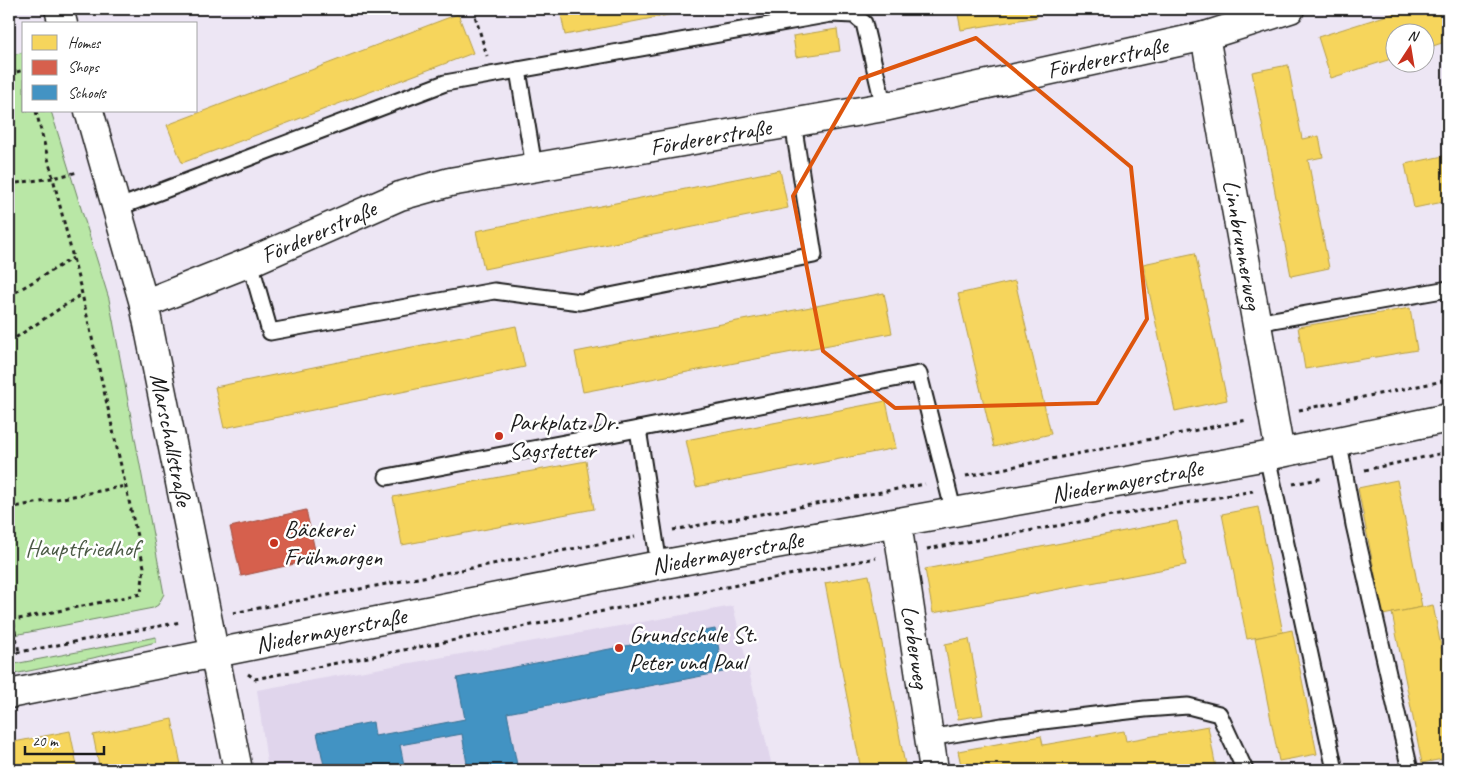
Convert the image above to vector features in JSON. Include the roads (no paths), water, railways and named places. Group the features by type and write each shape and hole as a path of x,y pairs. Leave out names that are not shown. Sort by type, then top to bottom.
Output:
{"street":[{"path":"59,9 62,22"},
{"name":"Fördererstraße","path":"144,304 250,262 400,196 450,182 884,107 1205,36 1290,9"},
{"name":"Linnbrunnerweg","path":"1205,36 1273,415 1273,455"},
{"name":"Marschallstraße","path":"89,112 144,304 238,770"},
{"name":"Niedermayerstraße","path":"9,694 659,565 1273,455 1448,418"},
{"name":"Lorberweg","path":"896,523 934,770"}],"lane":[{"path":"117,208 445,83 831,14 854,15 864,23 884,107"},
{"path":"518,70 534,167"},
{"path":"250,262 270,332 494,291 580,302 814,255 794,123"},
{"path":"1256,323 1448,289"},
{"path":"387,477 919,374 954,513"},
{"path":"638,429 659,565"},
{"path":"1338,442 1410,770"},
{"path":"1273,455 1274,488 1335,770"},
{"path":"929,738 1012,725 1145,709 1188,706 1219,714 1245,770"}],"place":[{"name":"Parkplatz Dr. Sagstetter","path":"499,436"},
{"name":"Bäckerei Frühmorgen","path":"274,543"},
{"name":"Grundschule St. Peter und Paul","path":"619,648"}],"park label":[{"name":"Hauptfriedhof","path":"82,548"}]}
